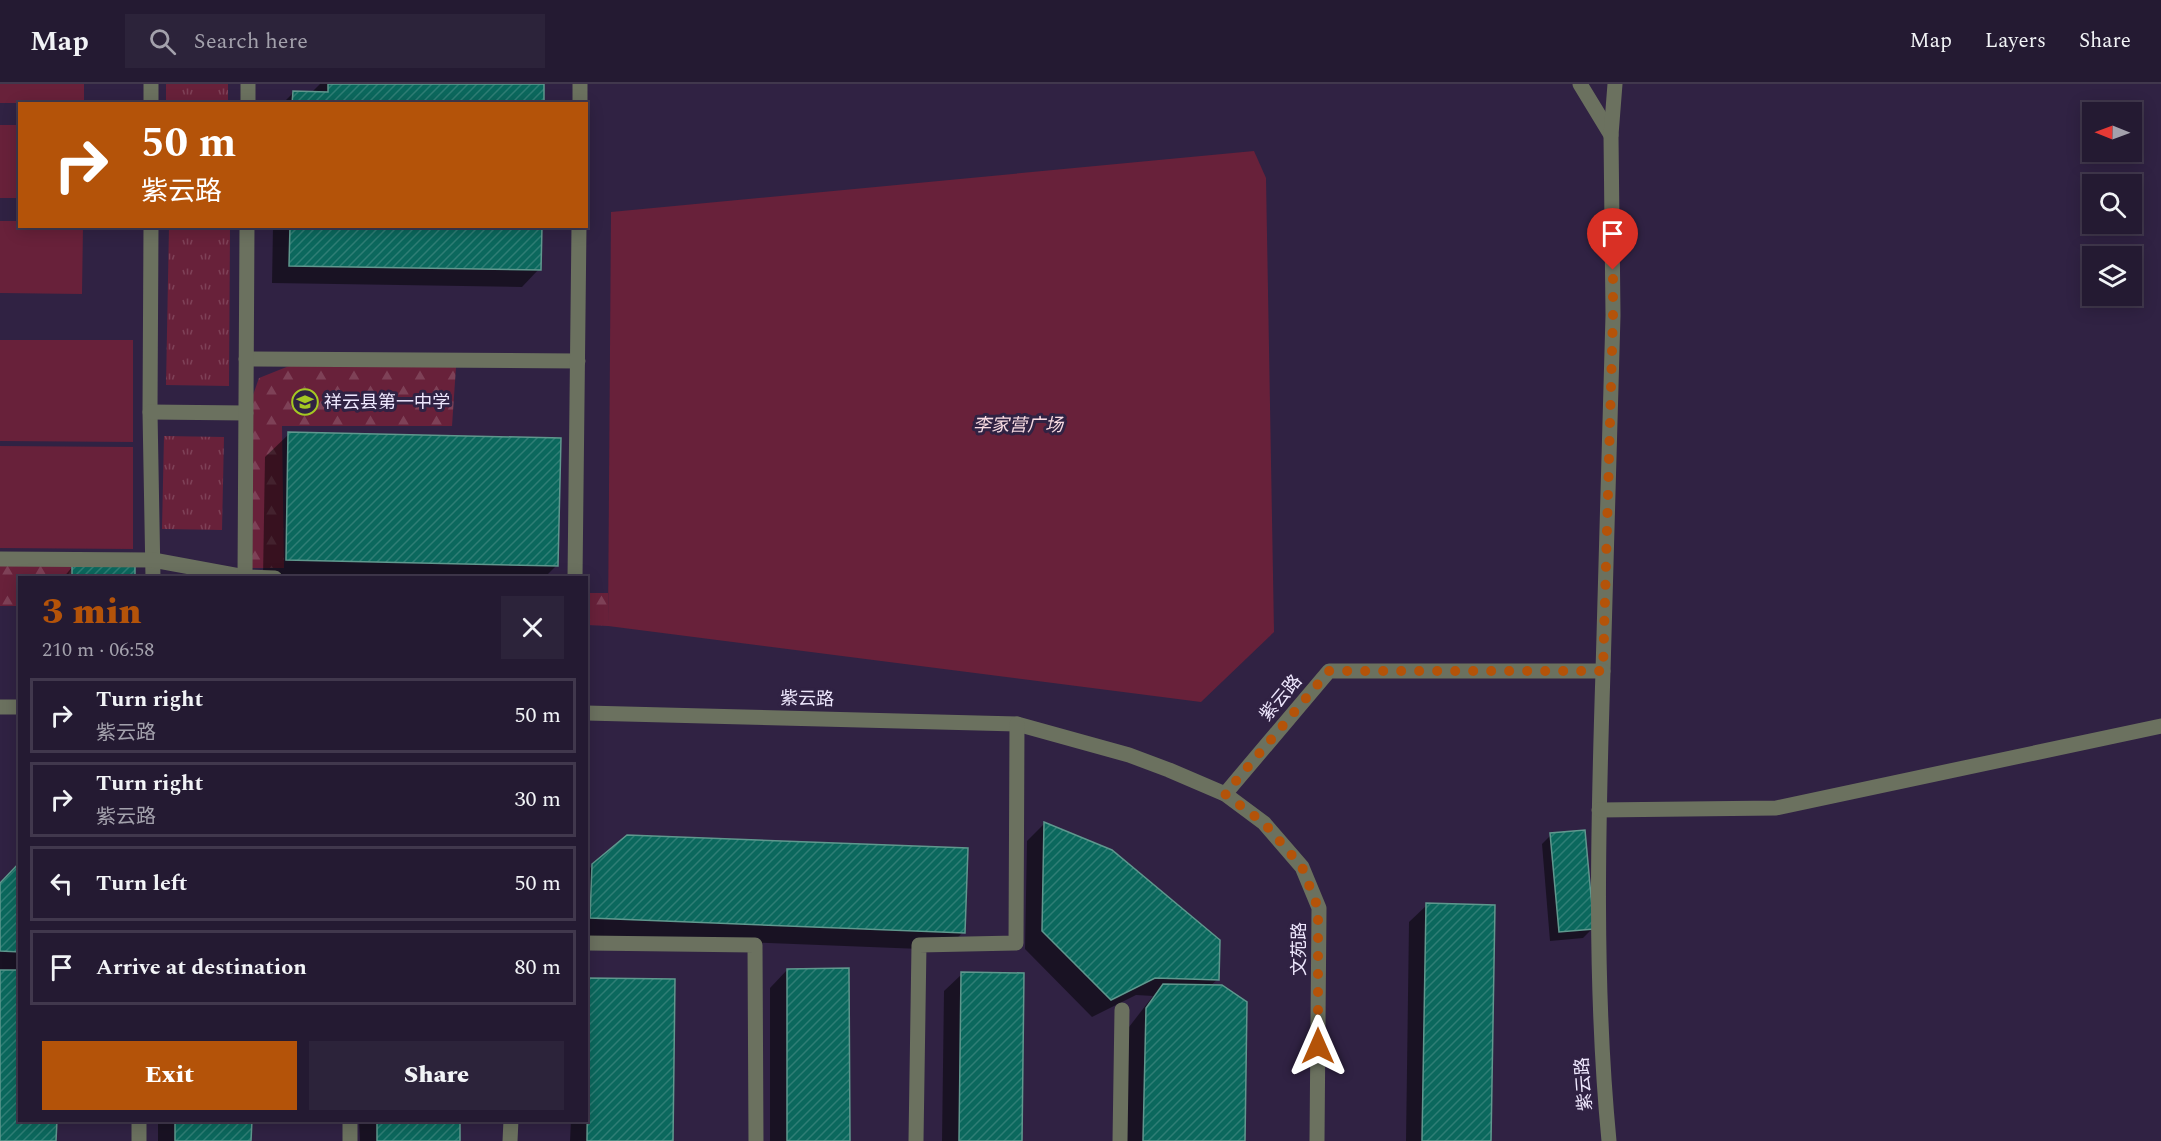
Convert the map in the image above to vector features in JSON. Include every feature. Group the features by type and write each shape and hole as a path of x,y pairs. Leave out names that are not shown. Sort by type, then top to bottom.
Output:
{"street":[{"path":"151,84 151,102"},
{"path":"248,84 248,102"},
{"path":"580,84 580,102"},
{"path":"1580,84 1611,135"},
{"path":"1603,671 1613,315 1611,135 1615,84"},
{"path":"151,228 150,412 153,576"},
{"path":"245,576 247,228"},
{"path":"575,576 579,228"},
{"path":"246,359 578,362"},
{"path":"150,412 246,413"},
{"path":"0,559 153,560 240,576"},
{"name":"紫云路","path":"588,713 1017,724 1129,755 1225,794 1329,671 1603,671 1599,810 1601,1066 1609,1141"},
{"path":"0,707 18,707"},
{"path":"916,1141 919,945 1016,943 1017,724"},
{"path":"1599,810 1776,808 2161,726"},
{"name":"文苑路","path":"1225,794 1264,823 1302,867 1318,908 1317,1141"},
{"path":"588,943 755,945 756,1141"},
{"path":"1120,1141 1122,1010"},
{"path":"139,1122 139,1141"},
{"path":"350,1122 350,1141"},
{"path":"510,1141 511,1122"}],"green space":[{"path":"0,84 84,84 84,102 0,103"},
{"path":"166,84 228,84 228,102 166,102"},
{"path":"0,125 18,125 18,198 0,198"},
{"name":"李家营广场","path":"1254,151 1266,178 1274,632 1201,702 608,626 611,212"},
{"path":"0,221 18,221 18,228 83,228 82,294 0,293"},
{"path":"169,228 230,228 229,386 166,385"},
{"path":"0,340 133,340 133,442 0,441"},
{"path":"294,364 456,367 452,426 282,426 284,568 252,568 253,395 259,378"},
{"path":"164,436 224,437 222,530 162,529"},
{"path":"0,446 133,447 133,549 0,548"},
{"path":"0,565 72,565 72,576 18,576 18,606 0,606"},
{"path":"588,593 608,593 608,626 588,625"}],"building":[{"path":"328,84 544,84 544,102 292,102 293,91 328,92"},
{"path":"290,228 542,228 541,270 289,266"},
{"path":"288,432 561,438 558,566 286,560"},
{"path":"72,565 135,565 135,576 72,576"},
{"path":"1044,822 1112,850 1220,940 1219,980 1155,978 1111,1000 1042,931"},
{"path":"1585,830 1594,929 1559,932 1550,833"},
{"path":"627,835 968,848 965,933 590,918 592,864"},
{"path":"18,864 18,952 0,951 0,883"},
{"path":"1426,903 1495,905 1491,1141 1422,1141"},
{"path":"849,968 850,1141 787,1141 787,969"},
{"path":"0,970 18,970 18,1122 57,1122 56,1141 0,1141"},
{"path":"961,972 1024,973 1022,1141 959,1141"},
{"path":"589,978 675,979 673,1141 587,1141"},
{"path":"1163,984 1222,985 1247,1002 1245,1141 1143,1141 1146,1008"},
{"path":"175,1122 252,1122 251,1141 175,1141"},
{"path":"377,1122 460,1122 460,1141 377,1141"}],"place":[{"name":"祥云县第一中学","path":"305,402"}],"route":[{"path":"1318,1046 1318,908 1302,867 1264,823 1225,794 1329,671 1603,671 1613,270"}]}
